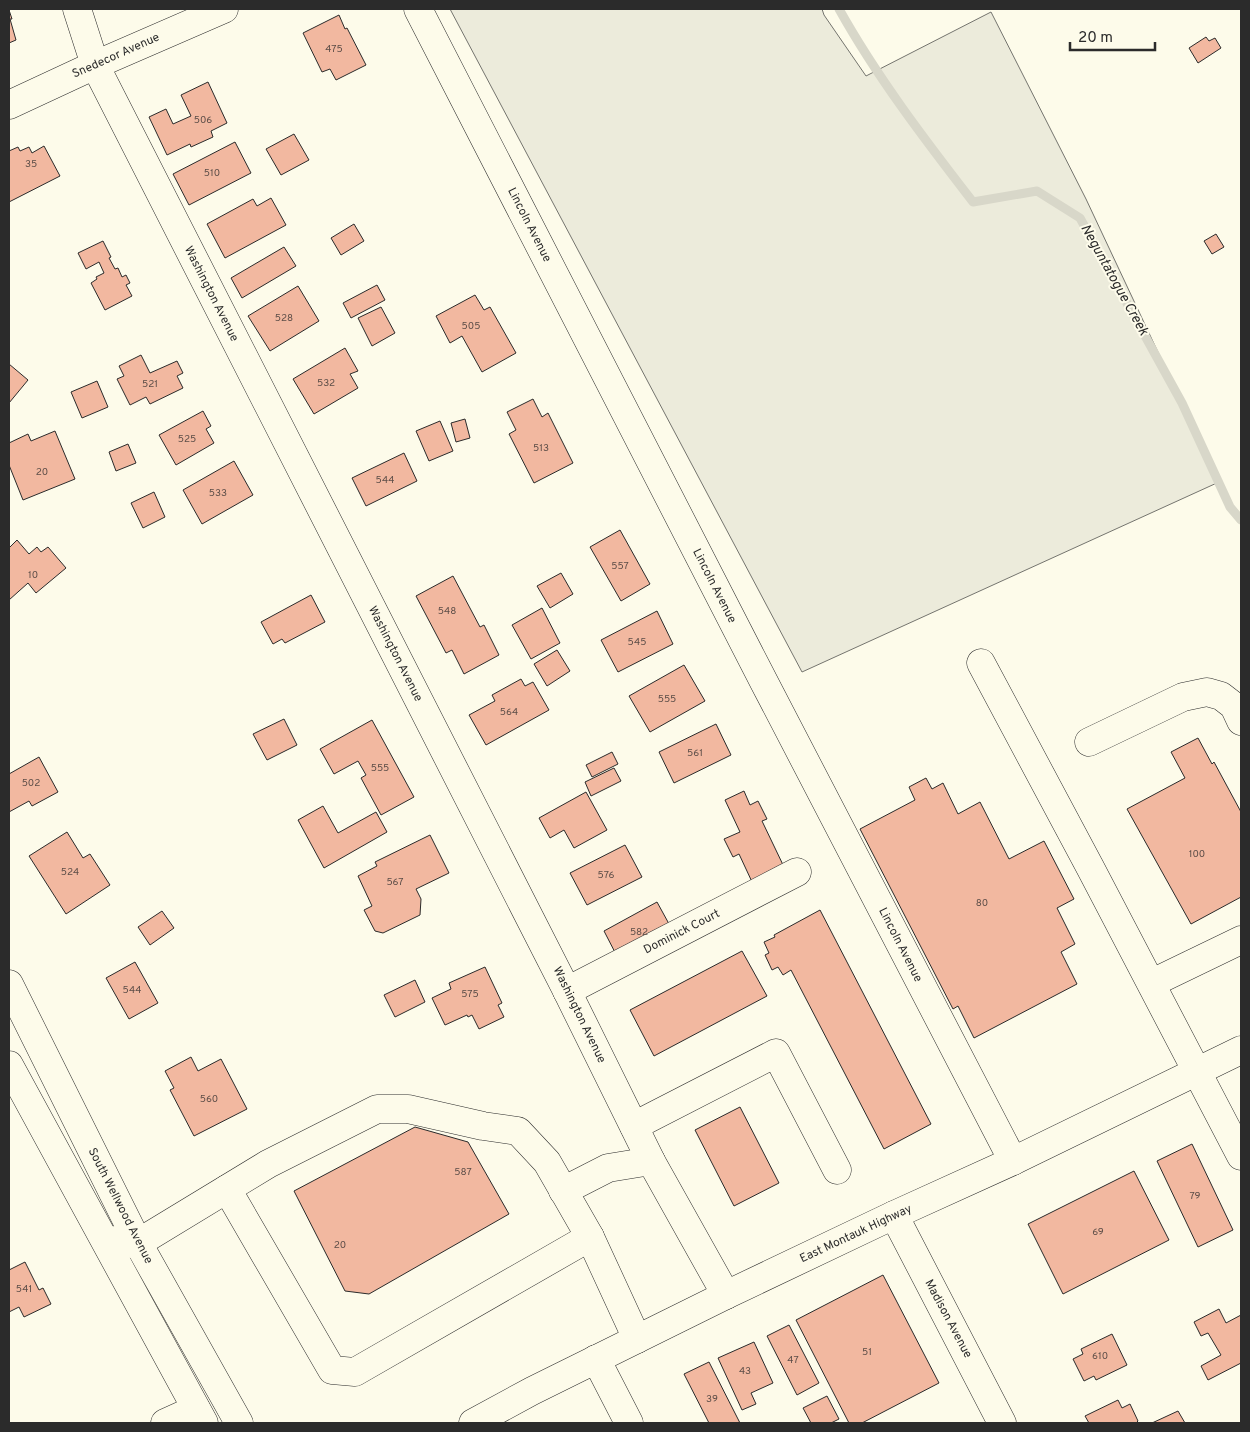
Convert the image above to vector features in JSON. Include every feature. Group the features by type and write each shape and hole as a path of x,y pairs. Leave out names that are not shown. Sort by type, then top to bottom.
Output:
{"street":[{"name":"Washington Avenue","path":"77,9 95,65 567,991 651,1161 726,1295"},
{"name":"Snedecor Avenue","path":"9,105 224,9"},
{"name":"Lincoln Avenue","path":"418,9 759,673 1013,1161"},
{"path":"981,664 1152,983 1241,1155"},
{"path":"1089,742 1183,697 1207,692 1221,696 1234,706 1241,721"},
{"name":"Dominick Court","path":"567,991 797,872"},
{"path":"1152,983 1241,940"},
{"name":"South Wellwood Avenue","path":"9,984 138,1243 239,1423"},
{"name":"East Montauk Highway","path":"473,1423 532,1391 726,1295 1013,1161 1241,1050"},
{"path":"634,1126 776,1053 837,1170"},
{"path":"9,1065 200,1416 165,1423"},
{"path":"96,1224 120,1242 127,1244 138,1243 268,1164 377,1109 408,1109 483,1126 518,1131 547,1162 590,1237 637,1339"},
{"path":"563,1190 608,1168 651,1161"},
{"path":"227,1189 332,1370 355,1372 590,1237"},
{"name":"Madison Avenue","path":"894,1216 1002,1423"},
{"path":"596,1359 629,1423"}],"shaded area":[{"path":"450,9 822,9 824,15 866,76 991,12 1086,199 1219,482 802,672"}],"building":[{"path":"9,10 16,40 9,43"},
{"path":"339,15 366,65 336,80 330,69 322,72 303,33"},
{"path":"1206,37 1209,41 1215,38 1221,48 1198,63 1189,48"},
{"path":"208,82 227,123 211,131 213,137 191,147 190,144 167,155 149,117 166,109 173,124 191,116 181,95"},
{"path":"294,134 309,160 281,175 266,149"},
{"path":"235,142 251,173 189,205 173,174"},
{"path":"44,146 60,176 9,202 9,151 18,147 20,151 29,147 32,153"},
{"path":"271,198 286,225 225,258 207,224 253,199 257,206"},
{"path":"354,224 364,241 341,255 331,238"},
{"path":"1216,234 1224,247 1212,254 1204,241"},
{"path":"103,241 115,269 118,268 122,277 126,275 130,283 126,285 132,296 105,310 91,283 97,279 96,277 104,273 99,262 86,269 78,253"},
{"path":"284,247 296,266 242,298 231,278"},
{"path":"377,285 385,300 351,318 343,303"},
{"path":"298,286 319,321 270,351 248,316"},
{"path":"475,295 484,310 490,307 516,353 482,372 462,336 450,343 436,316"},
{"path":"381,307 395,333 372,346 358,318"},
{"path":"345,348 358,371 350,374 358,388 314,414 293,379"},
{"path":"141,355 150,373 177,361 183,373 177,376 183,388 150,404 146,397 130,405 117,379 124,376 119,366"},
{"path":"9,364 28,380 9,403"},
{"path":"97,381 108,407 82,418 71,392"},
{"path":"533,399 542,417 548,413 573,463 534,483 509,434 516,430 507,412"},
{"path":"203,411 211,426 206,429 214,443 176,465 159,435"},
{"path":"465,419 470,438 456,442 451,423"},
{"path":"440,421 453,451 429,461 416,431"},
{"path":"55,431 75,479 23,500 9,465 9,443 28,434 31,441"},
{"path":"128,444 136,463 116,471 109,452"},
{"path":"404,453 417,481 366,506 352,478"},
{"path":"234,461 253,495 202,524 183,490"},
{"path":"154,492 165,517 143,528 131,503"},
{"path":"620,530 650,584 621,601 590,547"},
{"path":"17,540 29,554 37,547 41,552 48,547 66,568 36,593 28,583 9,600 9,548"},
{"path":"561,573 573,594 550,608 537,586"},
{"path":"453,576 480,627 484,625 499,655 464,674 452,650 446,653 416,596"},
{"path":"311,595 325,622 285,643 282,639 273,644 261,622"},
{"path":"542,608 560,643 531,659 512,625"},
{"path":"657,611 673,644 618,672 601,640"},
{"path":"557,650 570,671 547,686 534,664"},
{"path":"684,665 705,701 650,732 629,696"},
{"path":"521,679 525,686 533,682 549,710 486,745 469,715 495,701 492,695"},
{"path":"284,719 297,745 267,760 253,734"},
{"path":"372,720 414,797 381,815 361,778 366,775 358,761 334,774 320,749"},
{"path":"716,724 731,755 674,783 659,752"},
{"path":"1198,738 1212,764 1214,762 1241,812 1241,897 1191,924 1127,809 1185,778 1171,752"},
{"path":"612,752 618,764 592,777 586,765"},
{"path":"39,757 58,792 32,806 29,801 9,812 9,774"},
{"path":"614,768 621,781 591,796 585,782"},
{"path":"926,778 932,789 943,783 958,814 980,802 1009,859 1044,841 1074,899 1057,908 1075,944 1061,952 1077,984 974,1038 958,1006 953,1009 860,829 915,800 909,787"},
{"path":"744,791 750,805 758,801 767,819 762,821 785,869 753,884 739,854 733,857 724,839 740,832 725,800"},
{"path":"586,792 607,830 574,848 564,830 550,838 539,818"},
{"path":"323,806 338,833 376,812 387,832 324,868 298,820"},
{"path":"67,832 83,858 90,854 110,885 66,914 29,856"},
{"path":"430,835 449,873 416,889 421,899 420,915 383,933 375,931 364,910 372,906 358,876 377,866 375,862"},
{"path":"625,845 642,877 587,905 570,873"},
{"path":"657,902 674,933 620,962 604,931"},
{"path":"820,910 931,1124 884,1149 791,970 783,975 778,967 772,970 765,955 769,953 764,942"},
{"path":"162,911 174,928 150,945 138,927"},
{"path":"742,951 767,996 654,1056 630,1010"},
{"path":"135,962 158,1003 129,1019 106,978"},
{"path":"485,967 502,1003 498,1005 504,1017 479,1029 472,1015 468,1017 467,1015 445,1025 432,998 451,989 449,983"},
{"path":"415,980 425,1002 395,1017 384,995"},
{"path":"191,1057 198,1071 221,1059 247,1109 194,1136 170,1090 174,1088 165,1071"},
{"path":"740,1107 779,1183 734,1206 695,1130"},
{"path":"415,1127 468,1142 509,1214 369,1294 345,1291 294,1191"},
{"path":"1192,1144 1233,1230 1198,1247 1157,1161"},
{"path":"1134,1171 1169,1240 1063,1294 1028,1224"},
{"path":"25,1262 39,1290 43,1288 51,1304 24,1317 19,1307 9,1312 9,1270"},
{"path":"883,1275 939,1383 862,1423 849,1423 796,1320"},
{"path":"1219,1309 1226,1323 1241,1315 1241,1363 1208,1380 1201,1366 1221,1355 1208,1333 1201,1336 1194,1322"},
{"path":"789,1325 819,1383 797,1395 767,1336"},
{"path":"1112,1334 1127,1365 1096,1380 1094,1376 1084,1381 1073,1359 1083,1354 1081,1349"},
{"path":"754,1342 773,1383 751,1393 756,1404 742,1410 718,1358"},
{"path":"709,1362 740,1423 709,1423 684,1374"},
{"path":"827,1396 839,1419 831,1423 811,1423 803,1408"},
{"path":"1118,1400 1122,1408 1130,1404 1138,1421 1137,1423 1089,1423 1085,1416"},
{"path":"1178,1411 1185,1423 1152,1423"}],"waterway":[{"name":"Neguntatogue Creek","path":"839,9 885,84 973,202 1037,191 1080,218 1182,403 1230,507 1241,520"}]}
